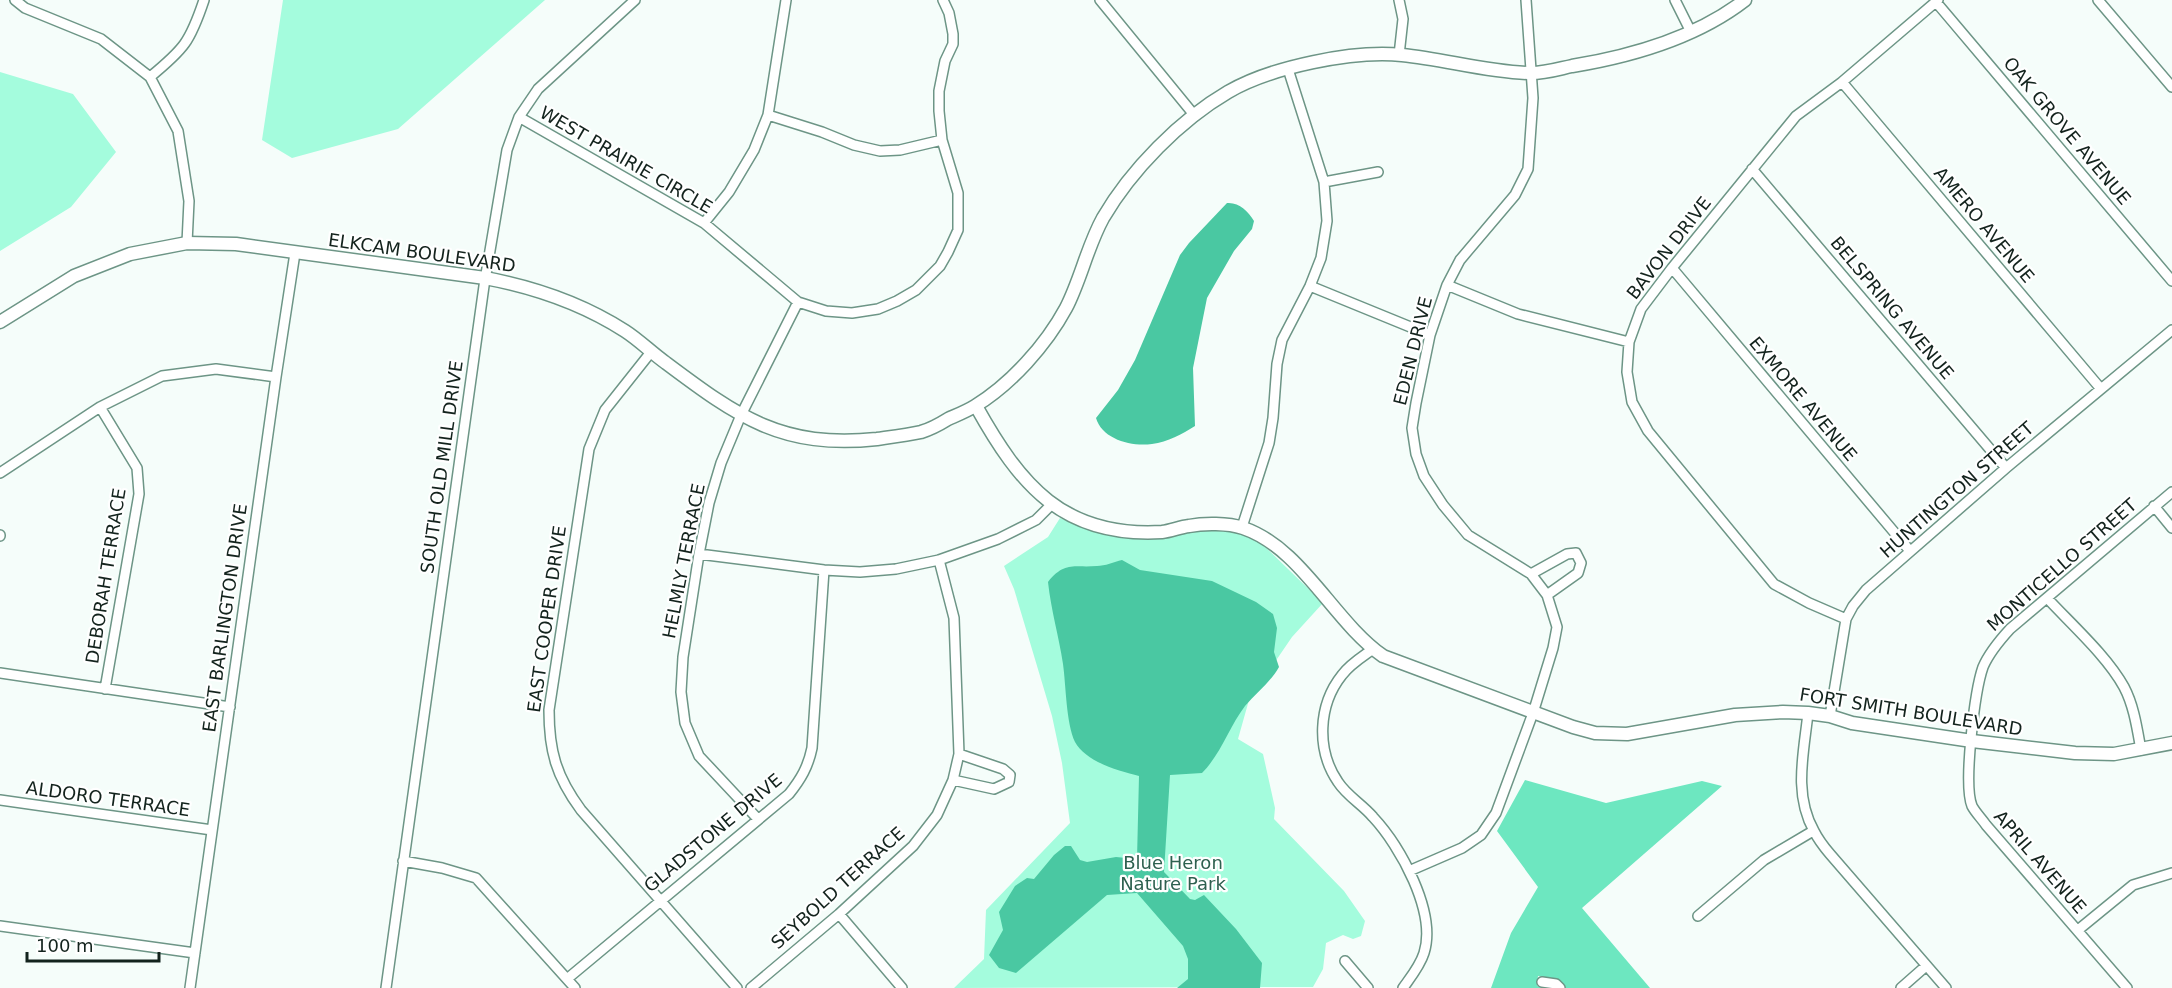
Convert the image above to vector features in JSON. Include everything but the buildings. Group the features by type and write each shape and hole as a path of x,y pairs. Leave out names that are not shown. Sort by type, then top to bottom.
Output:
{"street":[{"path":"15,0 25,8 101,39 150,77 178,131 189,201 187,243"},
{"path":"150,77 178,54 188,41 195,29 204,0"},
{"name":"SOUTH OLD MILL DRIVE","path":"386,988 486,278 507,150 519,117 538,90 636,0"},
{"path":"704,223 729,192 754,150 768,115 786,0"},
{"path":"798,302 826,311 852,313 878,309 916,290 940,266 948,252 958,230 959,212 958,193 942,140 939,91 945,61 953,44 949,13 943,0"},
{"path":"1100,0 1195,116"},
{"path":"1399,0 1403,19 1399,55"},
{"name":"EDEN DRIVE","path":"1409,871 1462,848 1481,835 1496,813 1533,713 1557,627 1547,595 1531,574 1468,535 1443,505 1424,476 1416,454 1412,428 1430,335 1447,285 1460,260 1515,195 1528,169 1533,98 1526,0"},
{"path":"1675,0 1691,32"},
{"name":"ELKCAM BOULEVARD","path":"0,322 74,276 130,254 187,243 236,244 524,285 589,312 626,331 716,401 782,434 825,441 876,439 924,431 976,406 1020,369 1050,334 1067,306 1090,243 1106,214 1131,178 1153,153 1225,93 1250,80 1345,56 1399,55 1530,74 1588,64 1648,50 1691,32 1745,0"},
{"path":"2098,0 2172,87"},
{"name":"BAVON DRIVE","path":"1846,619 1774,584 1648,431 1632,402 1627,372 1629,342 1641,309 1796,116 1842,82 1937,1"},
{"name":"OAK GROVE AVENUE","path":"1937,1 2172,281"},
{"path":"1242,527 1269,443 1274,418 1277,364 1282,340 1310,286 1321,258 1327,221 1324,182 1288,69"},
{"name":"AMERO AVENUE","path":"1842,82 2101,389"},
{"path":"768,115 854,145 880,151 900,150 942,140"},
{"name":"WEST PRAIRIE CIRCLE","path":"519,117 704,223 798,302"},
{"name":"BELSPRING AVENUE","path":"1752,169 2006,468"},
{"path":"1324,182 1378,172"},
{"name":"EAST BARLINGTON DRIVE","path":"190,988 295,253"},
{"name":"EXMORE AVENUE","path":"1672,268 1910,551"},
{"path":"1447,285 1518,314 1629,342"},
{"path":"1310,286 1430,335"},
{"name":"HELMLY TERRACE","path":"757,818 699,756 685,723 681,692 683,657 699,554 709,503 721,463 741,415 798,302"},
{"name":"HUNTINGTON STREET","path":"1830,716 1846,619 1866,590 2006,468 2172,330"},
{"name":"EAST COOPER DRIVE","path":"651,352 605,410 589,449 549,710 552,758 566,789 580,810 737,988"},
{"path":"0,473 100,407 162,376 216,369 276,377"},
{"name":"FORT SMITH BOULEVARD","path":"976,406 1008,459 1030,486 1069,515 1099,527 1127,532 1165,532 1190,525 1208,524 1242,527 1268,540 1291,559 1361,639 1373,649 1403,665 1533,713 1595,733 1627,734 1735,715 1808,713 1830,716 1852,723 1972,741 2075,753 2114,754 2172,743"},
{"name":"DEBORAH TERRACE","path":"100,407 137,468 139,494 105,689"},
{"name":"MONTICELLO STREET","path":"1972,741 1978,685 1984,666 1997,643 2172,492"},
{"path":"699,554 824,570 860,572 896,569 939,560 998,539 1036,520 1052,504"},
{"path":"2154,506 2172,528"},
{"path":"1531,574 1567,554 1576,553 1581,563 1578,573 1547,595"},
{"name":"SEYBOLD TERRACE","path":"751,988 839,914 913,846 937,815 952,780 959,754 954,618 939,560"},
{"name":"GLADSTONE DRIVE","path":"567,979 757,818 789,794 801,778 812,748 824,570"},
{"path":"2047,598 2109,666 2124,687 2136,718 2141,750"},
{"path":"1373,649 1357,660 1342,675 1328,700 1322,732 1326,757 1337,781 1372,815 1390,837 1409,871 1422,906 1426,931 1424,953 1412,976 1402,988"},
{"path":"0,673 230,707"},
{"path":"1808,713 1801,776 1806,810 1813,831 1830,854 1946,988"},
{"name":"APRIL AVENUE","path":"1972,741 1968,766 1968,790 1972,806 2127,988"},
{"path":"952,780 994,789 1008,782 1010,775 1003,769 959,754"},
{"name":"ALDORO TERRACE","path":"0,800 212,830"},
{"path":"1698,916 1764,860 1813,831"},
{"path":"403,861 442,868 476,878 575,988"},
{"path":"2078,930 2133,885 2172,873"},
{"path":"839,914 902,988"},
{"path":"0,926 195,953"},
{"path":"1345,961 1368,988"},
{"path":"1900,988 1926,966"},
{"path":"1542,981 1556,984 1560,988"}],"green space":[{"path":"283,0 545,0 398,129 292,158 262,140"},
{"path":"0,72 73,94 116,152 71,207 0,251"},
{"name":"Blue Heron Nature Park","path":"1060,518 1085,528 1134,539 1202,529 1234,531 1256,538 1323,603 1292,637 1249,700 1238,739 1263,754 1275,808 1274,819 1344,891 1365,921 1361,936 1353,939 1343,935 1326,943 1323,969 1313,987 954,988 984,959 986,910 1070,823 1062,763 1052,716 1014,589 1004,566 1048,537"}],"shaded area":[{"path":"1227,203 1243,208 1254,221 1252,229 1234,251 1207,298 1193,368 1195,426 1158,443 1144,445 1118,440 1104,431 1096,418 1118,390 1135,360 1180,255"},
{"path":"1122,560 1140,570 1212,581 1256,602 1273,614 1277,628 1274,652 1279,667 1245,706 1209,766 1202,773 1170,775 1164,872 1190,899 1195,900 1204,895 1236,929 1262,963 1260,988 1177,988 1188,979 1188,959 1183,946 1137,893 1107,895 1016,973 999,968 989,955 1003,930 999,912 1015,886 1027,878 1034,879 1054,855 1065,846 1071,846 1080,860 1087,862 1116,857 1137,859 1139,776 1095,760 1080,749 1075,742 1070,725 1063,664 1048,582 1065,568 1100,566"},
{"path":"1525,780 1606,803 1702,781 1722,786 1582,908 1650,988 1566,988 1557,979 1538,976 1537,986 1553,988 1491,988 1511,933 1538,887 1497,831"}]}
